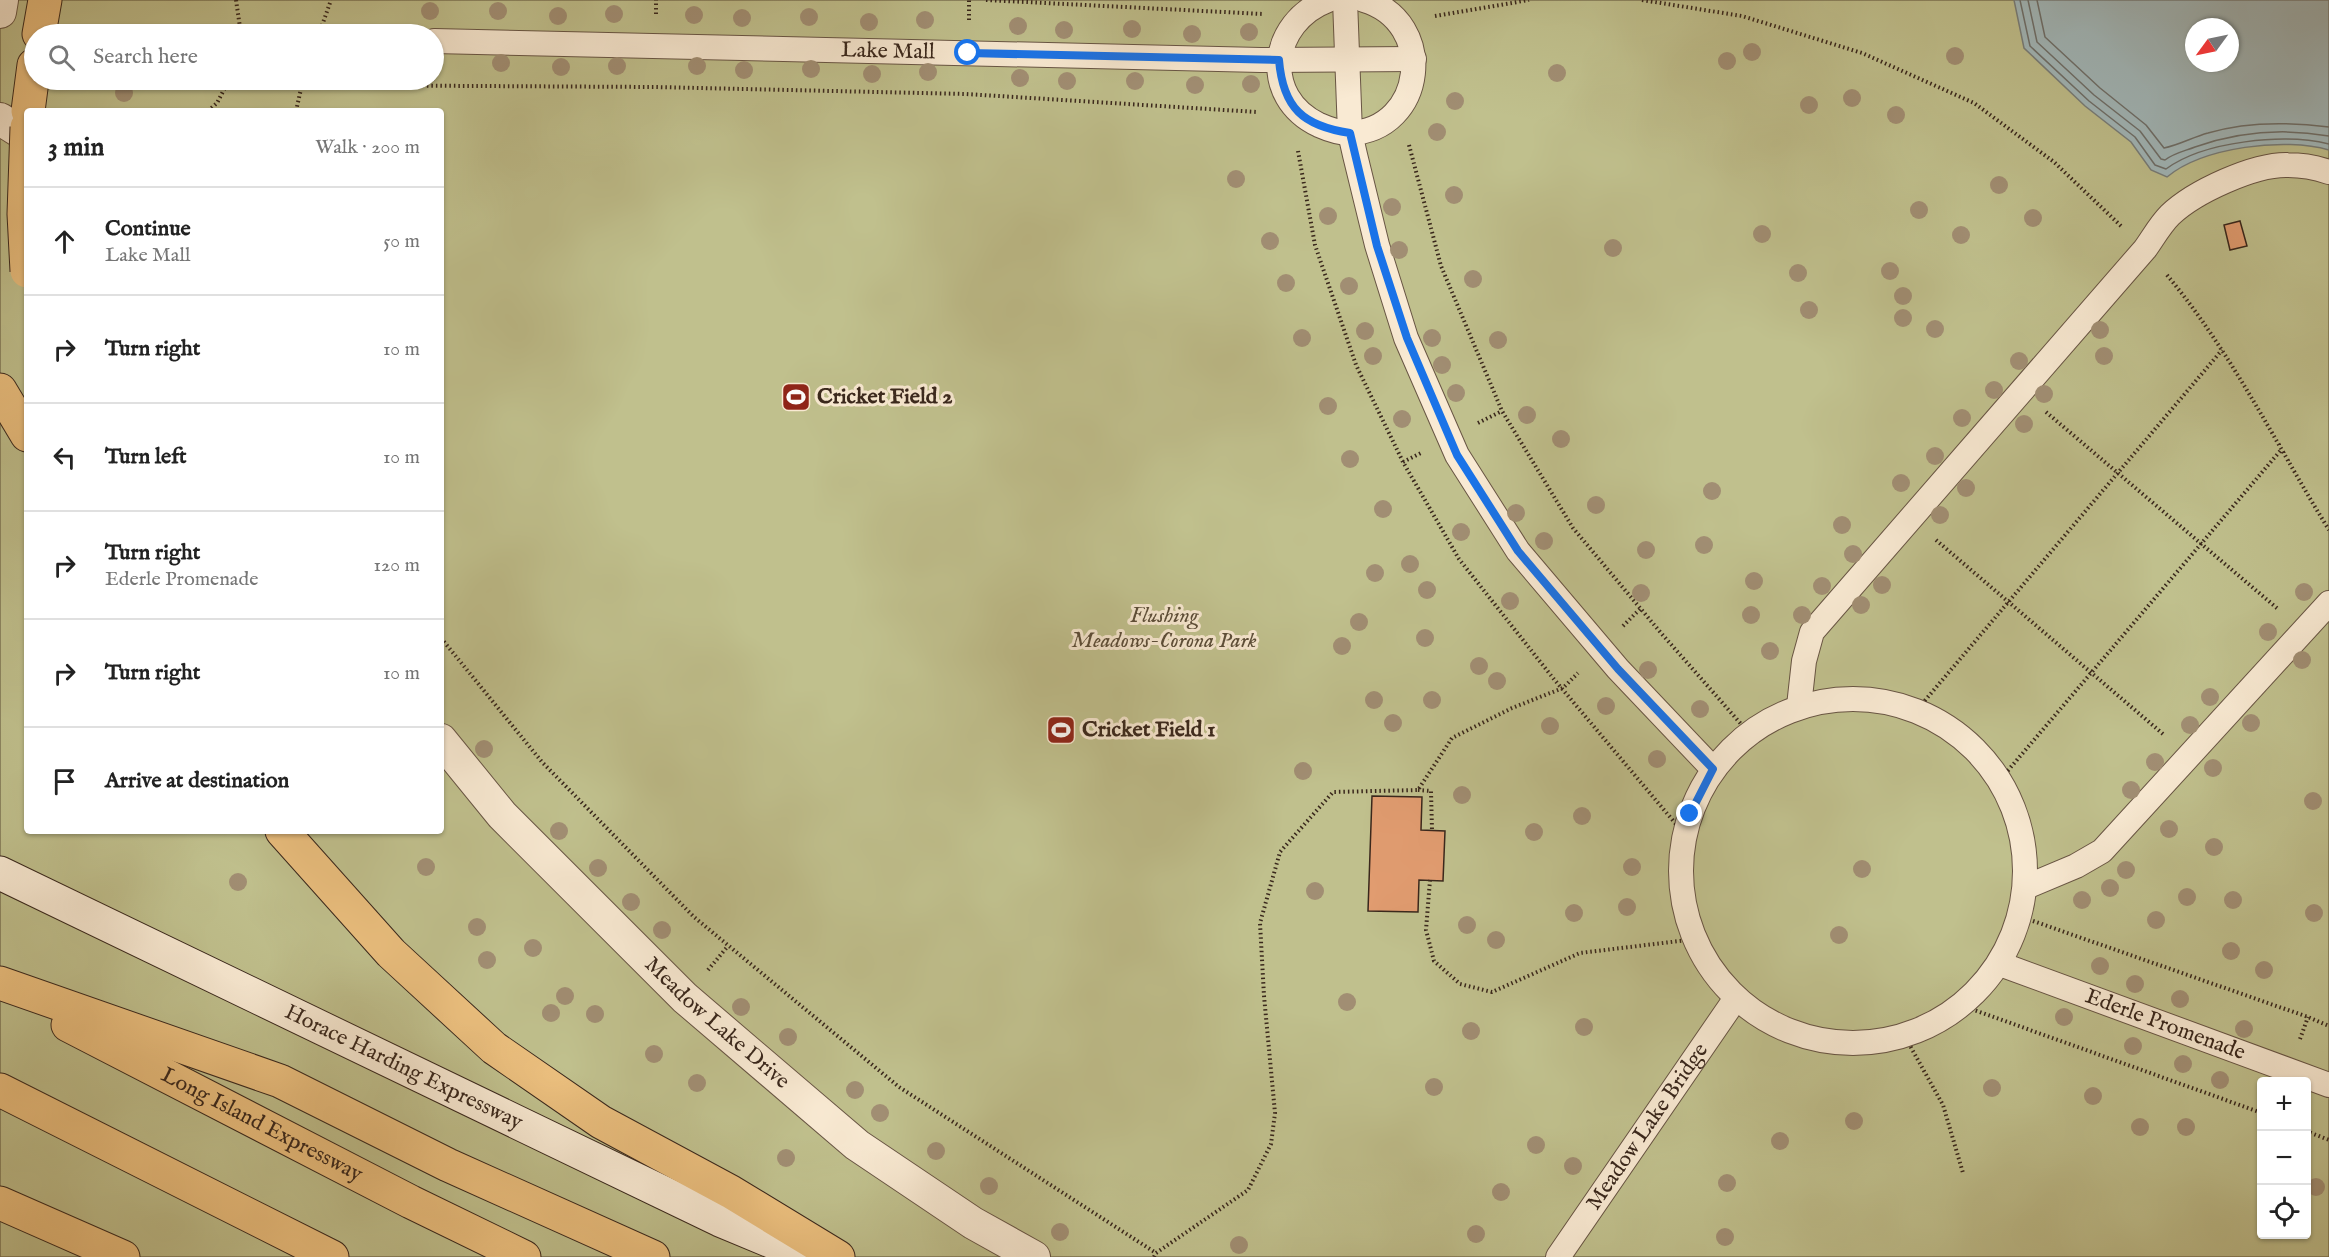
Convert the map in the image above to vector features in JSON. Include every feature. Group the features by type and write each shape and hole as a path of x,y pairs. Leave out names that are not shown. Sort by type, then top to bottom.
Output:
{"highway":[{"path":"41,24 45,0"},
{"path":"28,108 31,90"},
{"path":"0,390 24,430"},
{"path":"285,834 384,946 494,1048 601,1122 731,1192 838,1257"},
{"path":"0,983 280,1081 448,1165 653,1257"},
{"name":"Long Island Expressway","path":"0,989 411,1202 524,1257"},
{"path":"0,1090 332,1257"},
{"path":"6,1205 123,1257"}],"main road":[{"name":"Horace Harding Expressway","path":"0,873 720,1220 809,1257"}],"street":[{"path":"0,12 2,0"},
{"path":"1328,0 1312,6 1295,20 1284,39 1279,60 1281,83 1291,104 1307,120 1327,129 1350,133 1372,128 1391,116 1406,99 1413,78 1414,60 1407,34 1394,16 1376,3 1364,0"},
{"path":"1346,0 1350,133 1377,246 1407,338 1457,455 1518,551 1618,669 1713,769"},
{"name":"Lake Mall","path":"444,41 1279,60 1414,60"},
{"path":"0,119 24,134"},
{"path":"1799,706 1804,661 1812,632 2145,249 2169,216 2190,199 2216,184 2250,172 2287,164 2329,172"},
{"path":"2026,887 2076,866 2102,851 2329,603"},
{"path":"1850,697 1902,705 1949,726 1987,761 2013,806 2026,856 2026,887 2020,917 2000,964 1963,1006 1921,1031 1873,1043 1824,1042 1777,1026 1736,998 1704,959 1686,913 1680,862 1690,814 1713,769 1739,740 1767,720 1799,706 1850,697"},
{"name":"Meadow Lake Drive","path":"444,744 502,815 685,998 857,1145 973,1223 1034,1257"},
{"name":"Ederle Promenade","path":"2000,964 2329,1085"},
{"name":"Meadow Lake Bridge","path":"1558,1257 1736,998"}],"path":[{"path":"236,0 240,24"},
{"path":"323,24 331,0"},
{"path":"986,0 1275,14 1295,20"},
{"path":"1404,30 1425,19 1447,12 1529,0"},
{"path":"1642,0 1742,16 1862,53 1974,103 2054,162 2145,249 2184,295 2222,349 2329,530"},
{"path":"444,86 655,87 966,94 1274,113 1300,112"},
{"path":"211,108 224,90"},
{"path":"297,108 300,90"},
{"path":"1399,107 1441,266 1502,411 1573,528 1749,733"},
{"path":"1916,711 2222,349"},
{"path":"2021,391 2304,631"},
{"path":"1999,781 2281,450"},
{"path":"1910,518 2189,756"},
{"path":"1418,790 1452,738 1512,708 1563,688 1641,608"},
{"path":"444,642 542,762 694,917 898,1087 1155,1255 1248,1190 1271,1144 1275,1113 1264,996 1260,922 1280,852 1333,792 1431,791 1432,830"},
{"path":"1430,880 1426,930 1434,961 1460,984 1492,992 1580,953 1696,939"},
{"path":"2020,917 2329,1026"},
{"path":"1963,1006 2257,1111"},
{"path":"1904,1035 1942,1105 1963,1173"},
{"path":"2311,1133 2329,1140"}],"green space":[{"name":"Flushing Meadows-Corona Park","path":"0,0 2329,0 2329,1257 0,1257"}],"water":[{"path":"2014,0 2329,0 2329,150 2290,145 2245,147 2201,158 2167,177 2151,170 2131,142 2085,106 2024,48"}],"building":[{"path":"2240,221 2247,246 2230,250 2224,225"},
{"path":"1372,796 1422,797 1421,830 1445,831 1443,881 1419,880 1418,912 1368,911"}],"place":[{"name":"Cricket Field 2","path":"796,397"},
{"name":"Cricket Field 1","path":"1061,730"}],"route":[{"path":"968,53 1279,60 1281,83 1291,104 1307,120 1327,129 1350,133 1377,246 1407,338 1457,455 1518,551 1618,669 1713,769 1690,814"}]}
